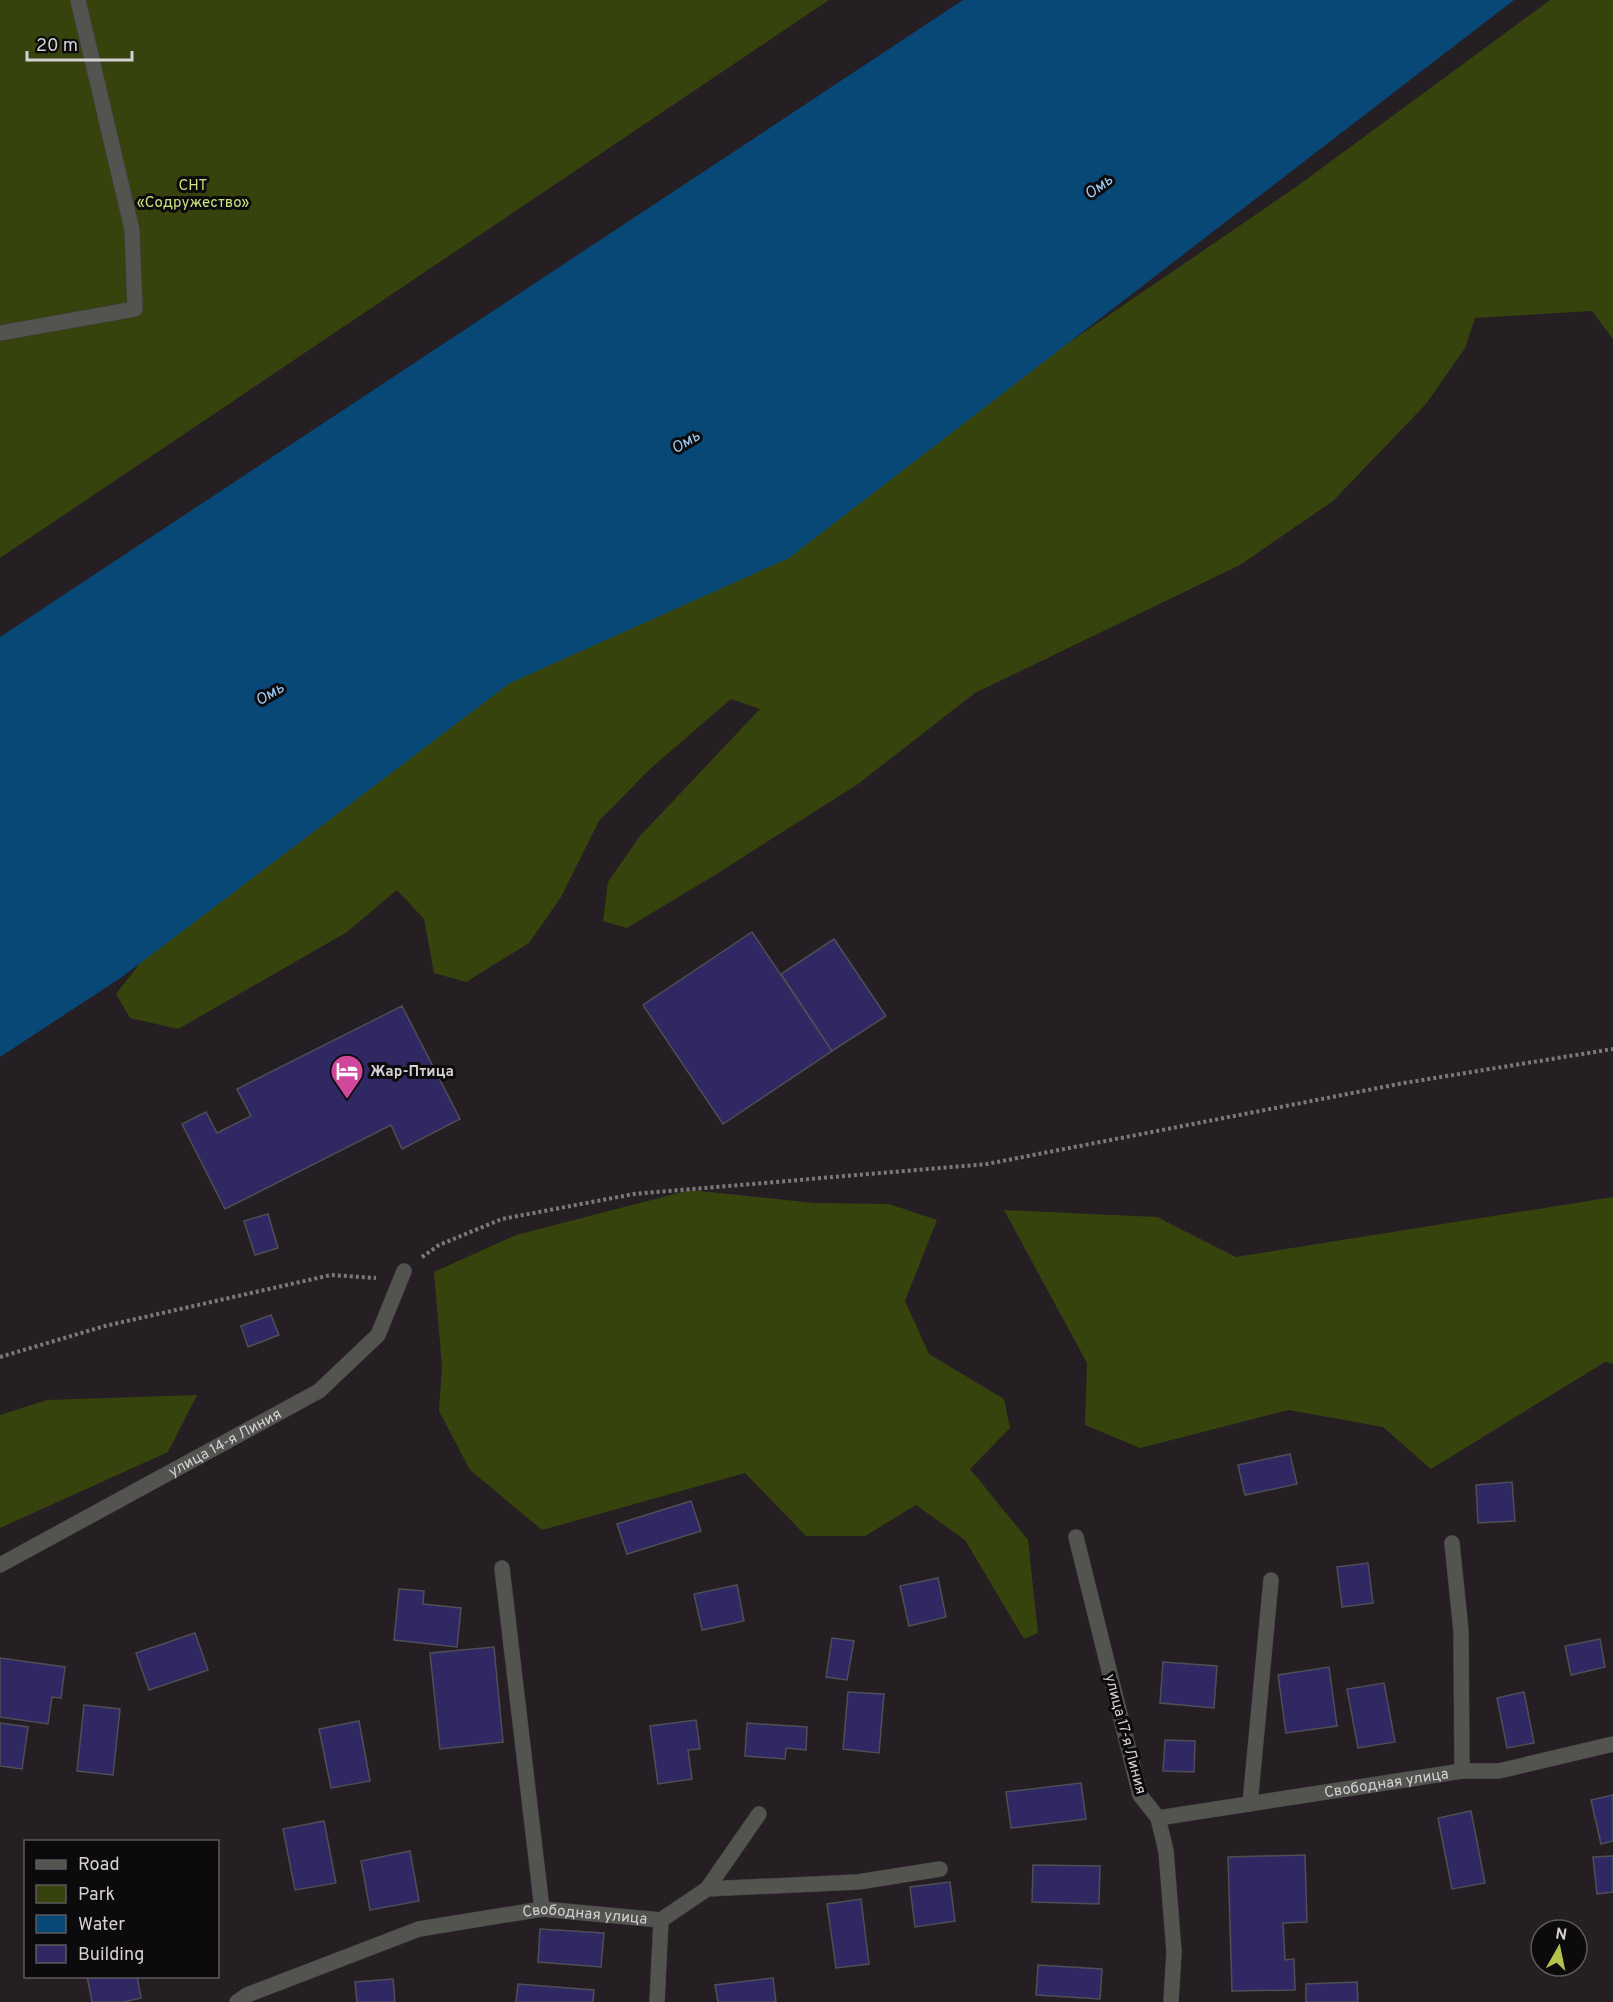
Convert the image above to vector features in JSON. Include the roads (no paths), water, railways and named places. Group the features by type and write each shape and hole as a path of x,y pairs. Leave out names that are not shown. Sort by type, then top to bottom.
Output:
{"street":[{"path":"0,333 135,309 132,230 78,0"},
{"name":"улица 14-я Линия","path":"0,1564 319,1391 378,1335 404,1271"},
{"name":"улица 17-я Линия","path":"1076,1537 1140,1795 1158,1818 1166,1851 1174,1952 1171,2002"},
{"path":"1452,1542 1461,1631 1462,1771"},
{"path":"502,1568 542,1909"},
{"path":"1250,1804 1271,1580"},
{"name":"Свободная улица","path":"1158,1818 1462,1771 1499,1771 1613,1744"},
{"path":"707,1890 759,1814"},
{"path":"707,1890 858,1882 940,1869"},
{"name":"Свободная улица","path":"237,2002 248,1995 419,1929 542,1909 662,1920 707,1890"},
{"path":"657,2002 662,1920"}],"water":[{"name":"Омь","path":"963,0 1514,0 789,558 510,683 122,977 0,1057 0,637"}],"place":[{"name":"Жар-Птица","path":"347,1100"}],"park label":[{"name":"СНТ «Содружество»","path":"193,194"}]}
